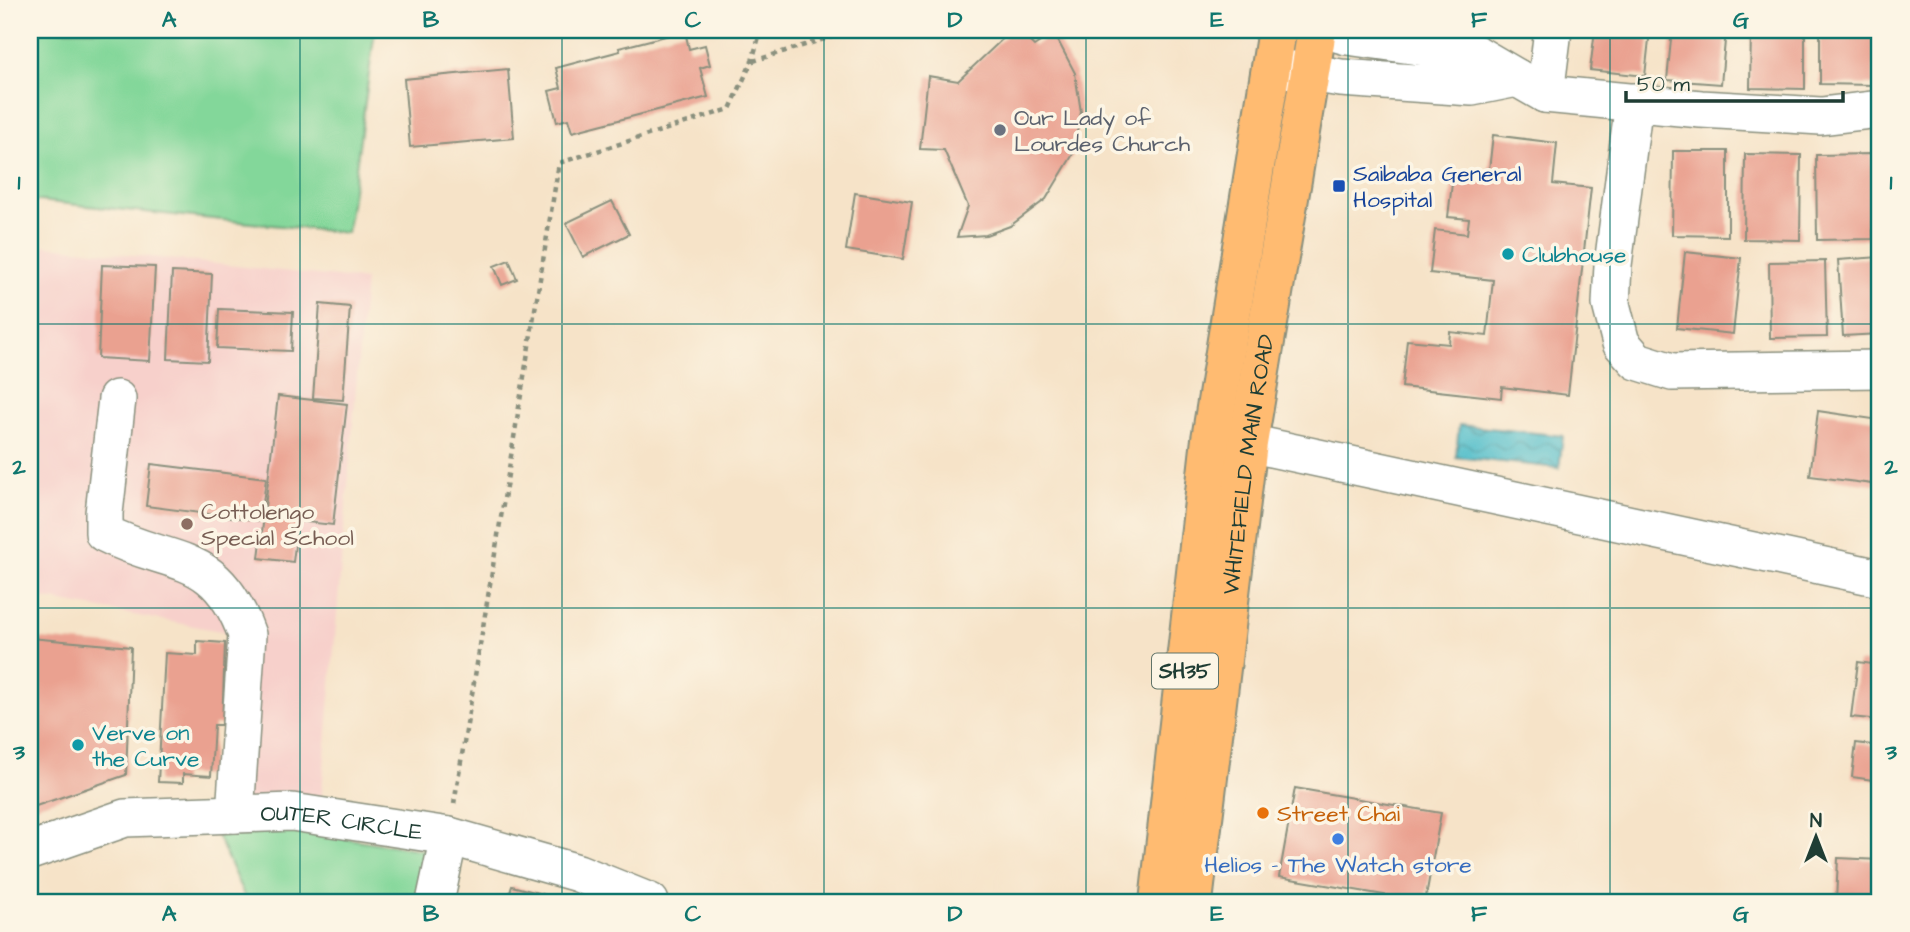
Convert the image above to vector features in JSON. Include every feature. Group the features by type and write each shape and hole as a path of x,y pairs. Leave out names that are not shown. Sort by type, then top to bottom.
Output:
{"main road":[{"name":"WHITEFIELD MAIN ROAD","path":"1193,902 1248,443 1317,30"},
{"name":"WHITEFIELD MAIN ROAD","path":"1159,902 1211,439 1274,48"}],"street":[{"path":"1326,30 1347,36 1476,54 1531,86"},
{"path":"1531,86 1553,30"},
{"path":"1274,48 1310,73 1340,78 1472,87 1531,86 1634,102 1821,116 1880,109"},
{"path":"1634,102 1613,265 1611,304 1620,343 1637,361 1672,372 1880,369"},
{"path":"117,399 104,533 125,544 200,568 219,583 247,635 235,814"},
{"path":"1248,443 1880,578"},
{"name":"OUTER CIRCLE","path":"30,851 125,818 292,812 449,836 578,873 650,902"},
{"path":"435,902 449,836"}],"path":[{"path":"449,836 559,163 730,109 752,61 761,30"},
{"path":"752,61 855,30"}],"shaded area":[{"name":"Cottolengo Special School","path":"30,244 365,280 321,803 218,801 232,633 30,596"}],"green space":[{"path":"30,30 375,30 347,233 30,200"},
{"path":"291,830 430,851 420,902 247,902 216,833"}],"water":[{"path":"1459,425 1563,436 1559,468 1456,457"}],"building":[{"name":"Our Lady of Lourdes Church","path":"1012,30 1018,30 1034,46 1054,33 1075,73 1081,112 1072,156 1046,199 1010,226 986,235 957,237 968,206 944,150 920,149 928,76 958,81"},
{"path":"1595,30 1650,30 1645,76 1590,70"},
{"path":"1672,30 1726,30 1721,84 1667,80"},
{"path":"1751,30 1805,30 1805,89 1750,88"},
{"path":"1820,30 1874,30 1874,85 1820,84"},
{"path":"685,31 689,49 705,45 710,65 700,68 708,97 572,132 568,119 557,122 549,91 561,88 556,68"},
{"path":"508,69 514,138 410,147 404,79"},
{"name":"Clubhouse","path":"1493,135 1557,143 1553,184 1591,188 1568,395 1502,387 1501,398 1402,387 1407,340 1449,344 1450,332 1487,336 1493,280 1430,273 1435,230 1467,234 1469,219 1448,217 1453,175 1488,179"},
{"path":"1673,151 1728,151 1728,236 1672,235"},
{"path":"1745,154 1801,155 1800,240 1744,239"},
{"path":"1872,154 1873,239 1817,240 1816,155"},
{"path":"855,193 912,202 903,259 846,250"},
{"path":"612,201 629,234 583,257 566,223"},
{"path":"1685,252 1741,258 1733,334 1677,328"},
{"path":"1880,257 1880,334 1843,336 1838,260"},
{"path":"509,260 517,279 502,285 494,266"},
{"path":"1825,261 1827,337 1770,338 1769,262"},
{"path":"102,265 155,267 150,361 98,358"},
{"path":"172,272 212,274 208,361 168,359"},
{"path":"320,304 350,307 343,400 313,398"},
{"path":"219,309 293,312 291,351 217,348"},
{"path":"278,396 347,404 333,525 298,521 293,562 259,558"},
{"path":"1818,411 1880,420 1880,485 1810,476"},
{"path":"151,464 266,478 261,521 146,506"},
{"name":"Verve on the Curve","path":"30,638 131,647 126,775 30,808 30,716 34,710 30,710"},
{"path":"197,641 225,643 222,725 214,725 211,776 183,774 183,783 158,782 165,653 197,655"},
{"path":"1858,662 1880,665 1880,720 1851,717"},
{"path":"1856,743 1880,746 1880,781 1852,777"},
{"path":"1295,788 1441,813 1425,902 1279,877"},
{"path":"1838,858 1880,860 1880,902 1836,902"},
{"path":"512,886 568,901 507,902"},
{"path":"1278,897 1298,901 1298,902 1277,902"}],"place":[{"name":"Our Lady of Lourdes Church","path":"1000,130"},
{"name":"Saibaba General Hospital","path":"1339,186"},
{"name":"Clubhouse","path":"1508,254"},
{"name":"Cottolengo Special School","path":"187,524"},
{"name":"Verve on the Curve","path":"78,745"},
{"name":"Street Chai","path":"1263,813"},
{"name":"Helios - The Watch store","path":"1338,839"}]}
